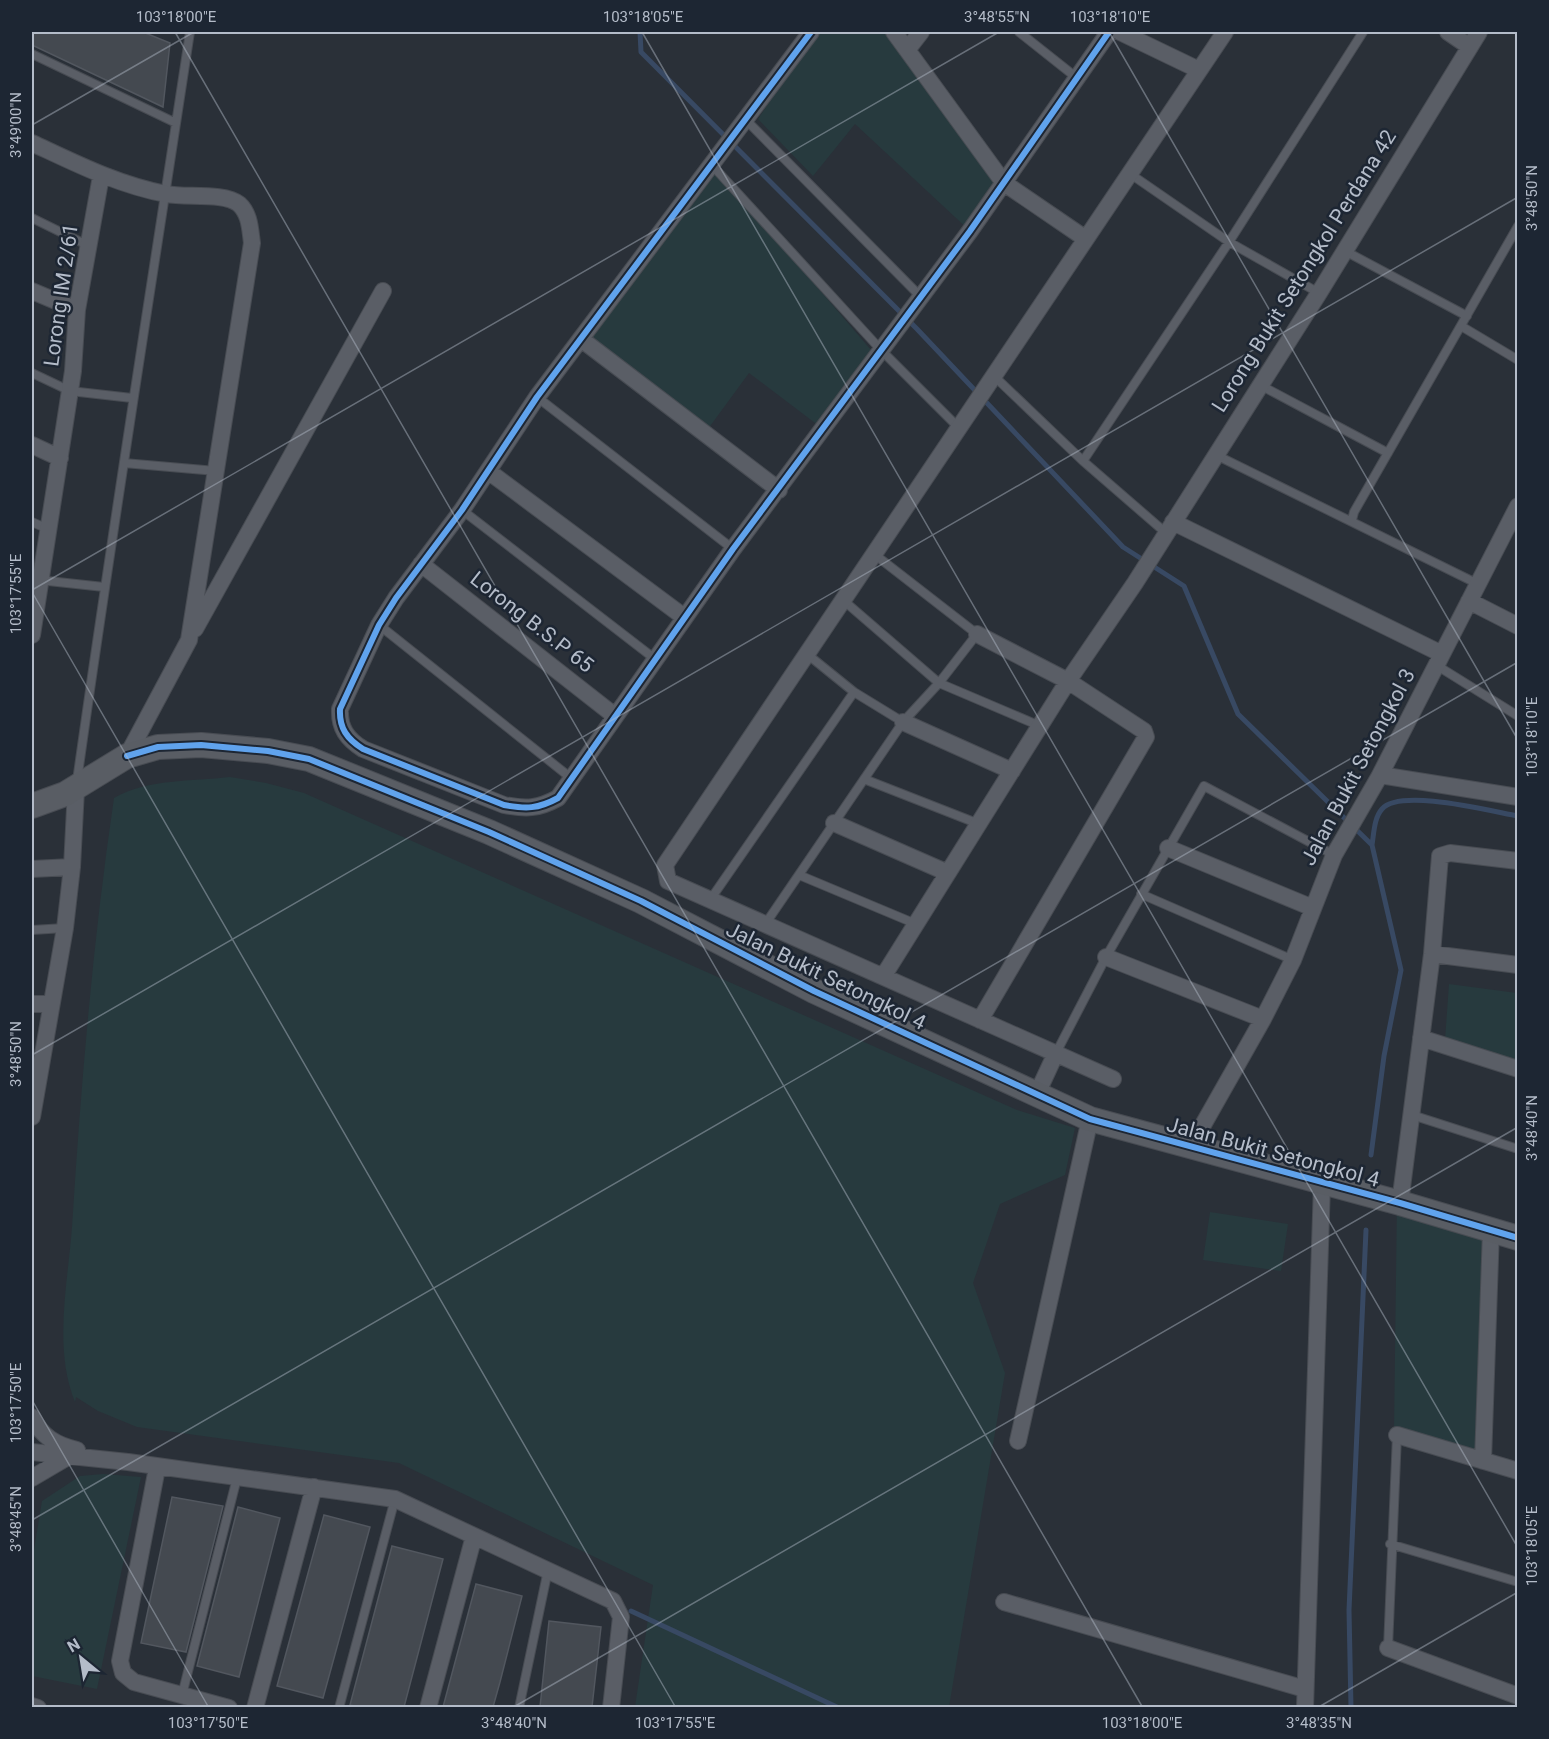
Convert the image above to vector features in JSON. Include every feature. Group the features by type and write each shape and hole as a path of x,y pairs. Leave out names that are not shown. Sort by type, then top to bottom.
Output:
{"street":[{"path":"811,32 714,158 537,397 462,510 396,598 379,625 340,708 339,723 352,742 363,749 504,805 524,809 540,807 558,798 684,617 909,314 1109,32"},
{"path":"894,32 1004,183 1086,239"},
{"path":"907,50 921,32"},
{"path":"1120,32 1199,70"},
{"path":"1113,1079 1055,1055 884,975 668,881 665,865 1225,32"},
{"path":"1448,32 1470,47"},
{"name":"Lorong Bukit Setongkol Perdana 42","path":"884,975 1068,681 1135,583 1319,293 1479,32"},
{"path":"32,143 102,176 167,194 228,198 239,205 248,217 252,243 189,640"},
{"name":"Lorong IM 2/61","path":"32,635 33,597 39,580 60,458 70,391 77,310 102,176"},
{"path":"32,291 77,310"},
{"path":"127,756 383,291"},
{"path":"582,339 779,490"},
{"path":"32,445 60,458"},
{"path":"488,471 684,617"},
{"name":"Jalan Bukit Setongkol 3","path":"1191,1146 1263,1019 1293,960 1334,855 1380,776 1478,584 1513,527 1518,506"},
{"path":"1168,530 1439,660"},
{"name":"Lorong B.S.P 65","path":"421,564 615,716"},
{"path":"1469,601 1518,626"},
{"path":"977,634 1068,681 1144,730 1146,736 980,1020"},
{"path":"903,722 1011,771"},
{"name":"Jalan Bukit Setongkol 4","path":"32,806 76,789 127,756 158,747 222,746 268,751 309,759 352,775 641,901 814,991 1036,1096 1090,1119 1322,1184 1400,1203 1518,1238"},
{"path":"1380,776 1518,797"},
{"path":"32,1117 36,1066 65,928 72,867 76,789"},
{"path":"834,823 948,873"},
{"path":"1168,848 1313,908"},
{"path":"1400,1203 1432,954 1440,856 1450,853 1518,861"},
{"path":"32,869 72,867"},
{"path":"1432,954 1518,965"},
{"path":"1106,957 1263,1019"},
{"path":"32,1004 50,1004"},
{"path":"1421,1038 1518,1069"},
{"path":"1036,1096 1055,1055"},
{"path":"1018,1442 1090,1119"},
{"path":"1305,1707 1322,1184"},
{"path":"1483,1461 1491,1230"},
{"path":"32,1417 36,1426 57,1445 128,1462 157,1468 395,1499 608,1597 621,1617 611,1707"},
{"path":"1397,1435 1518,1471"},
{"path":"32,1452 66,1458 128,1462"},
{"path":"32,1478 66,1458"},
{"path":"157,1468 120,1661 123,1673 134,1682 223,1707"},
{"path":"255,1707 314,1487"},
{"path":"428,1707 474,1536"},
{"path":"1004,1602 1305,1689"},
{"path":"1388,1648 1518,1696"},
{"path":"32,1706 38,1707"}],"lane":[{"path":"76,789 132,398 167,194 190,32"},
{"path":"1019,32 1077,78"},
{"path":"1083,461 1229,242 1363,32"},
{"path":"32,54 176,123"},
{"path":"740,126 921,297"},
{"path":"714,158 881,350 962,424"},
{"path":"1129,173 1229,242 1319,293"},
{"path":"32,218 89,246"},
{"path":"1352,520 1354,512 1518,226"},
{"path":"1345,251 1467,316"},
{"path":"1461,326 1518,360"},
{"path":"32,373 70,391 132,398"},
{"path":"992,378 1083,461 1168,530"},
{"path":"1260,385 1388,453"},
{"path":"537,397 733,549"},
{"path":"1216,455 1478,584"},
{"path":"124,463 217,471"},
{"path":"462,510 655,659"},
{"path":"32,522 48,530"},
{"path":"766,923 903,722 939,683 977,634 874,555"},
{"path":"39,580 104,587"},
{"path":"843,600 939,683 1040,726"},
{"path":"379,625 572,778"},
{"path":"807,654 854,692 903,722"},
{"path":"1439,660 1518,716"},
{"path":"710,900 854,692"},
{"path":"864,779 979,824"},
{"path":"1055,1055 1106,957 1202,789 1208,786 1334,855"},
{"path":"799,874 916,924"},
{"path":"1141,894 1293,960"},
{"path":"32,930 65,928"},
{"path":"1412,1115 1518,1149"},
{"path":"1388,1648 1390,1544 1397,1435"},
{"path":"182,1695 237,1478"},
{"path":"339,1707 395,1499"},
{"path":"1390,1544 1518,1582"},
{"path":"519,1707 548,1569"}],"green space":[{"path":"816,32 893,32 1004,183 970,231 855,124 813,176 758,119"},
{"path":"711,163 871,350 819,426 749,373 705,433 581,339"},
{"path":"230,777 304,793 1017,1110 1075,1128 1065,1175 1000,1204 973,1283 1005,1373 949,1707 635,1707 653,1585 399,1463 137,1427 98,1411 76,1397 75,1402 68,1381 65,1360 63,1337 65,1292 88,1012 114,798 156,784"},
{"path":"1449,984 1517,993 1517,1064 1445,1040"},
{"path":"1397,1199 1488,1226 1480,1457 1394,1431"},
{"path":"1210,1212 1288,1224 1281,1271 1203,1260"},
{"path":"103,1474 141,1477 97,1689 32,1676 32,1562 42,1501 80,1476"}],"building":[{"path":"32,32 143,32 170,43 163,107 32,45"},
{"path":"172,1497 223,1506 186,1652 141,1643"},
{"path":"238,1507 280,1518 239,1677 197,1666"},
{"path":"324,1515 370,1527 323,1698 277,1686"},
{"path":"392,1546 443,1559 404,1707 350,1705"},
{"path":"476,1584 522,1596 500,1682 493,1707 443,1707"},
{"path":"549,1621 601,1627 592,1707 540,1707"}],"waterway":[{"path":"640,32 641,52 917,329 1123,547 1184,586 1238,714 1372,845 1401,970 1384,1056 1371,1155"},
{"path":"1372,845 1377,817 1382,809 1392,803 1407,801 1446,803 1518,816"},
{"path":"1351,1708 1349,1610 1366,1230"},
{"path":"631,1611 839,1708"}],"cycle path":[{"path":"811,32 537,397 462,510 396,598 379,625 340,709 345,732 363,749 504,805 532,807 558,798 733,549 970,231 1109,32"},
{"path":"127,756 158,747 201,745 268,751 309,759 489,832 641,901 814,991 1090,1119 1400,1203 1518,1238"}]}
